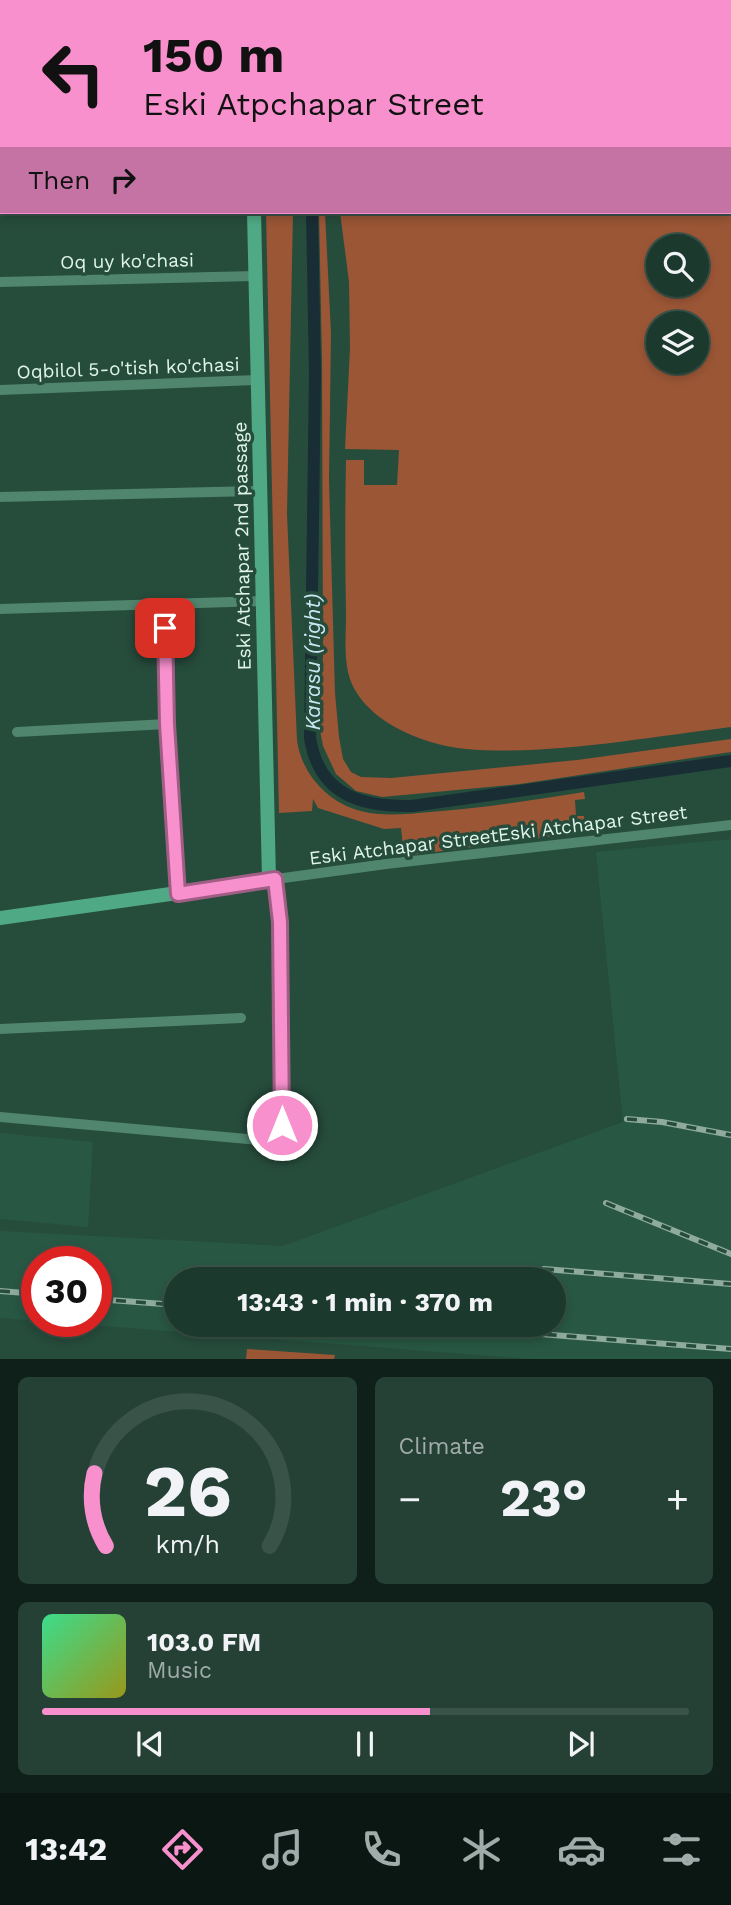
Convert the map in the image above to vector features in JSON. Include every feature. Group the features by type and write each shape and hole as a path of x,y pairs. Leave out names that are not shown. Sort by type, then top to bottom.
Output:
{"street":[{"name":"Eski Atchapar 2nd passage","path":"0,1117 282,1142 280,922 272,879 259,491 254,214"},
{"name":"Oq uy ko'chasi","path":"0,282 255,276"},
{"name":"Oqbilol 5-o'tish ko'chasi","path":"0,390 257,380"},
{"path":"0,498 259,491"},
{"path":"0,609 263,601"},
{"path":"164,604 167,724 178,894"},
{"path":"17,733 167,724"},
{"name":"Eski Atchapar StreetEski Atchapar Street","path":"272,879 731,825"},
{"path":"0,918 272,879"},
{"path":"0,1029 241,1018"}],"shaded area":[{"path":"266,214 293,214 287,514 297,740 304,764 327,794 349,807 378,814 469,808 584,792 585,799 575,800 576,816 584,816 586,832 404,856 401,828 384,829 318,808 313,799 312,811 279,813"},
{"path":"319,214 325,214 331,333 329,480 335,693 343,759 351,772 361,777 391,778 577,760 731,739 731,752 520,784 382,797 356,791 336,774 323,746 319,725 323,656"},
{"path":"340,214 731,214 731,727 564,748 466,749 449,747 413,736 395,727 365,704 354,689 347,665 346,460 364,460 364,485 397,485 399,450 345,449 350,348 349,282"},
{"path":"731,839 731,1359 529,1359 245,1337 566,1337 566,1267 164,1267 164,1331 112,1327 112,1246 21,1246 21,1320 0,1318 0,1231 283,1246 623,1122 596,852"},
{"path":"0,1133 93,1142 88,1227 0,1219"},
{"path":"247,1349 335,1355 334,1359 246,1359"}],"waterway":[{"name":"Karasu (right)","path":"312,214 315,374 310,738 323,773 345,794 360,800 393,806 412,806 731,761"}],"railway":[{"path":"627,1119 662,1122 731,1135"},
{"path":"606,1203 731,1254"},
{"path":"566,1271 731,1284"},
{"path":"0,1291 21,1293"},
{"path":"112,1300 164,1304"},
{"path":"566,1336 731,1349"}],"route":[{"path":"165,628 167,724 178,894 275,879 280,922 282,1125"}]}
